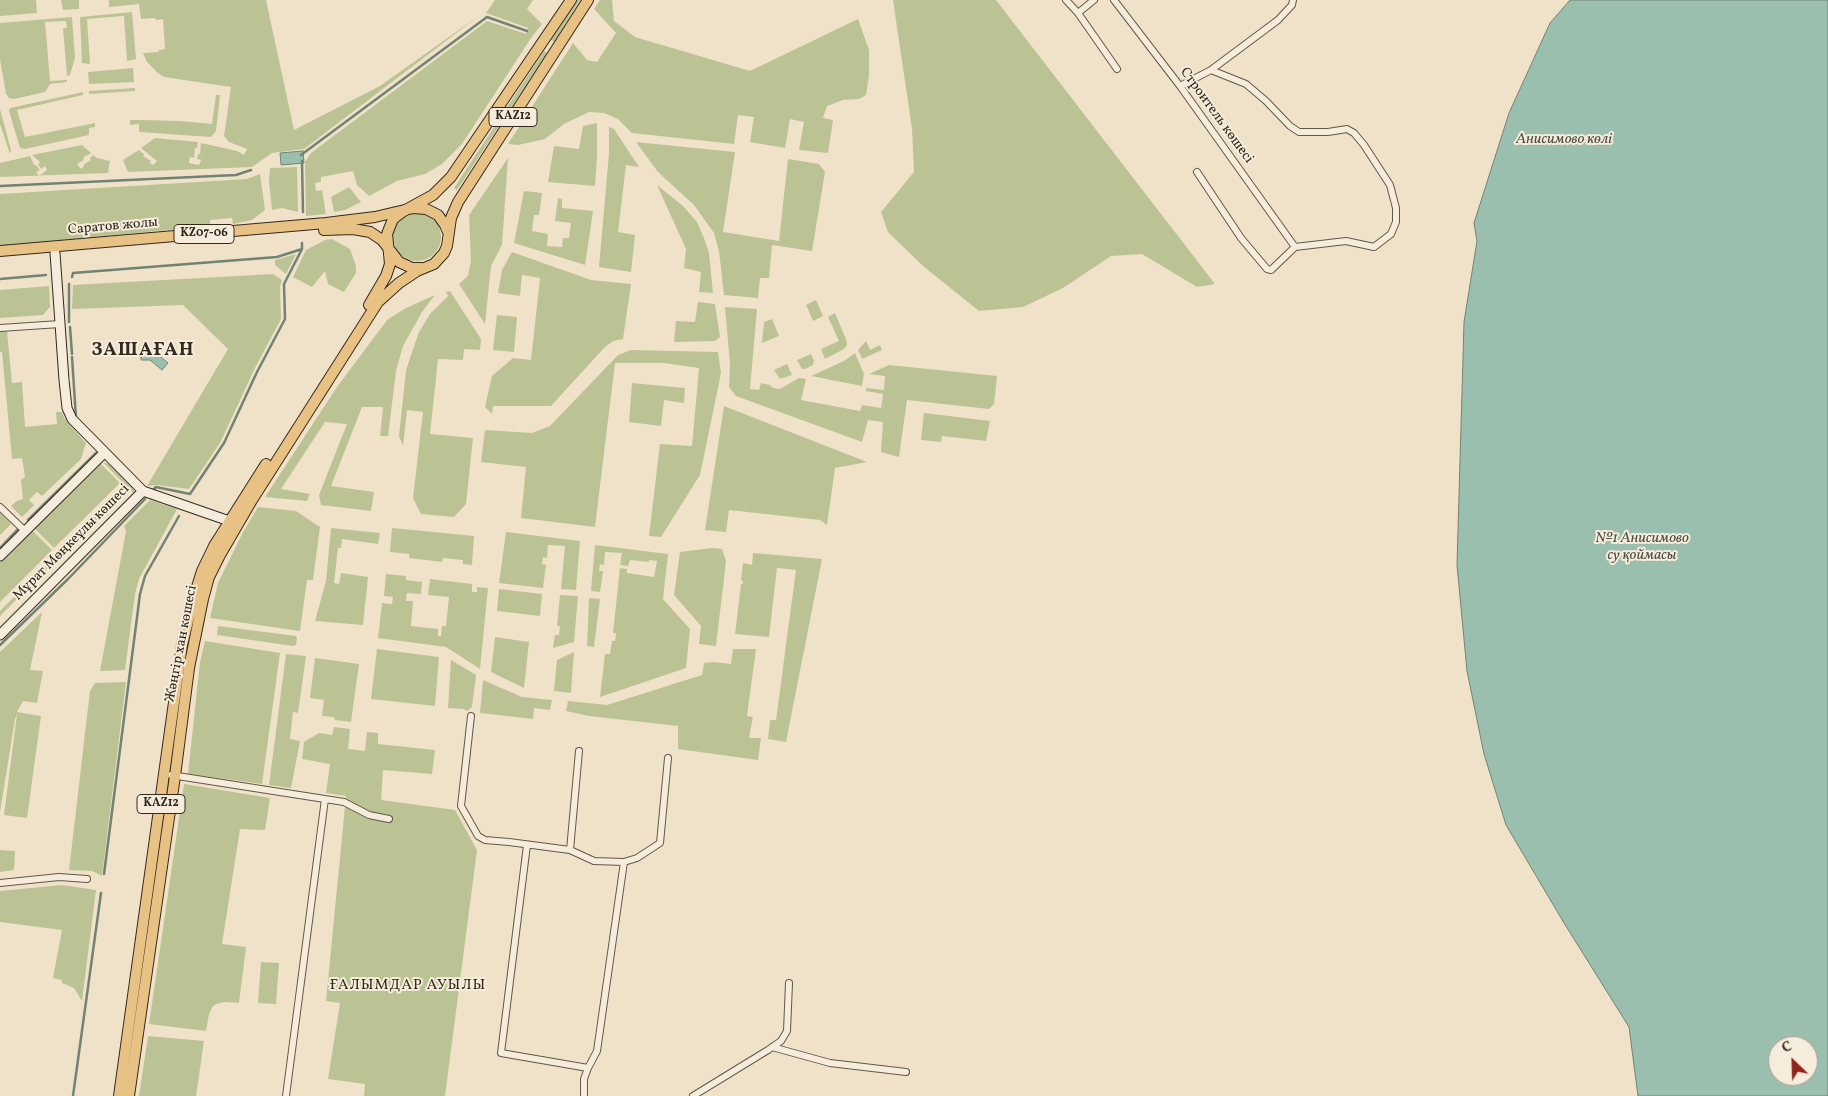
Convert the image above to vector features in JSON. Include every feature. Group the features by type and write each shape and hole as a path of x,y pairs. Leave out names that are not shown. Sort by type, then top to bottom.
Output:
{"main road":[{"name":"Жәңгір хан көшесі","path":"234,522 377,292 388,271 390,258 387,240 388,229 397,215 433,195 451,177 571,0"},
{"name":"Жәңгір хан көшесі","path":"129,1096 170,775 182,646 202,571 214,546 234,522 378,302 388,291 405,279 440,259 447,246 451,218 458,202 588,0"},
{"path":"407,209 420,208 432,211 445,225 448,238"},
{"name":"Саратов жолы","path":"0,250 334,223 375,217 407,209"},
{"name":"Саратов жолы","path":"0,257 353,229 366,230 375,234 385,243 389,251"},
{"path":"389,251 393,257 405,266 412,268 427,267"},
{"path":"55,253 68,411 74,422 143,491 234,522"},
{"path":"0,556 104,453"},
{"name":"Мұрат Мөңкеұлы көшесі","path":"0,635 143,491"},
{"name":"Жәңгір хан көшесі","path":"119,1096 170,775"}],"street":[{"path":"1066,0 1078,13 1117,69"},
{"path":"1078,13 1094,0"},
{"name":"Строитель көшесі","path":"1114,0 1180,86 1295,248"},
{"path":"1180,86 1211,70 1285,13 1292,5 1292,0"},
{"path":"1197,172 1241,238 1267,269 1270,270 1295,248 1346,241 1374,247 1382,243 1391,234 1396,222 1396,208 1390,185 1354,133 1346,129 1328,132 1299,132 1290,126 1266,101 1246,84 1211,70"},
{"path":"0,328 60,324"},
{"path":"0,507 25,531"},
{"path":"471,716 461,806 478,836 485,840 570,850 594,861 624,862 637,858 660,844 668,758"},
{"path":"570,850 579,751"},
{"path":"170,775 344,802 369,815 390,819"},
{"path":"286,1096 325,799"},
{"path":"527,844 501,1053 588,1068"},
{"path":"584,1096 584,1079 597,1051 624,862"},
{"path":"0,883 59,877 87,879"},
{"path":"693,1096 772,1048 780,1040 787,1031 789,984"},
{"path":"772,1048 830,1063 906,1072"}],"shaded area":[{"path":"0,0 36,0 37,13 0,16"},
{"path":"61,0 79,0 79,9 63,10"},
{"path":"109,0 266,0 294,130 380,86 480,15 304,149 272,153 252,167 128,172 123,160 139,150 153,165 157,161 141,148 155,138 198,142 194,158 190,157 189,163 199,165 201,160 197,159 198,154 200,154 201,143 237,151 244,155 247,149 229,142 224,136 231,87 164,77 158,73 147,62 143,53 159,52 159,50 165,49 163,19 141,19 139,4 109,7"},
{"path":"495,0 533,0 527,9 542,24 462,144 442,164 425,174 397,181 369,196 357,185 353,171 321,177 321,182 315,183 316,191 322,190 326,214 306,216 305,162 311,153 487,21 526,34 528,28 486,13"},
{"path":"577,0 580,0 554,42 551,40"},
{"path":"600,0 612,0 614,21 635,37 750,71 858,19 869,50 869,76 866,95 859,99 843,100 827,106 823,118 833,120 828,153 799,150 804,122 790,119 785,148 750,142 754,117 738,115 734,144 632,133 618,119 604,113 589,112 564,124 545,139 518,145 508,144 573,43 587,60 597,62 616,33 594,9"},
{"path":"893,0 996,0 1215,284 1197,287 1142,254 1111,256 1063,288 1023,307 979,311 923,266 888,232 881,212 914,172 912,129"},
{"path":"132,12 136,59 127,61 124,16 87,19 90,64 82,63 80,17"},
{"path":"72,17 75,58 70,75 67,76 63,28 67,28 66,21 45,22 50,81 67,80 67,82 50,84 45,92 14,99 9,98 6,94 0,59 0,23"},
{"path":"544,51 547,53 457,190 454,188"},
{"path":"133,68 134,82 89,84 88,72"},
{"path":"135,88 135,91 89,94 89,91"},
{"path":"83,92 83,95 17,110 25,137 95,123 95,127 89,128 89,135 25,149 20,148 9,111 10,108"},
{"path":"216,95 220,95 216,131 211,137 139,132 139,124 130,125 130,120 212,124"},
{"path":"0,109 11,150 10,154 0,124"},
{"path":"597,123 595,186 548,182 554,146 579,149 583,126"},
{"path":"609,127 614,129 639,167 626,165 618,232 635,235 631,272 599,267 609,153"},
{"path":"636,142 735,152 723,232 779,241 788,159 819,164 825,172 812,251 772,245 769,278 760,278 758,298 724,295 719,251 714,233 694,205 658,172"},
{"path":"82,145 91,153 86,155 83,158 84,160 77,164 81,169 83,165 91,160 90,158 93,155 110,161 108,173 40,176 47,170 45,166 41,169 38,164 40,162 32,155"},
{"path":"30,156 34,165 40,170 36,172 39,176 0,177 0,163"},
{"path":"508,158 502,245 491,266 485,324 459,284 468,276 471,261 469,215"},
{"path":"297,167 298,212 282,208 272,210 269,182 270,168"},
{"path":"260,174 265,210 252,220 233,224 232,218 210,220 210,226 0,246 0,194 247,179"},
{"path":"657,185 683,206 697,222 709,253 713,293 699,292 701,272 684,268 686,249"},
{"path":"349,187 361,202 345,210 334,212 331,197"},
{"path":"524,191 542,193 539,215 534,215 532,231 548,234 547,246 562,247 563,238 569,238 571,223 555,221 558,198 562,199 562,208 593,211 585,265 514,243"},
{"path":"412,213 422,213 434,220 441,232 441,242 434,254 422,261 412,261 404,257 397,250 393,242 393,232 397,224 404,217"},
{"path":"332,239 350,249 356,266 356,273 344,292 328,284 325,271 312,287 293,277 306,250 325,240"},
{"path":"512,252 591,280 631,284 623,339 613,341 604,348 551,406 493,406 492,414 485,407 492,376 513,358 531,360 540,278 522,275 520,296 498,293 502,270"},
{"path":"296,254 286,274 275,265 275,260"},
{"path":"273,274 282,280 280,286 281,319 255,368 220,443 189,489 157,485 147,486 228,349 183,305 72,309 73,285"},
{"path":"49,286 50,307 43,315 0,318 0,290"},
{"path":"450,291 481,339 480,350 464,349 463,360 438,359 430,434 473,438 466,504 454,517 421,514 413,498 423,412 407,410 403,446 399,436 406,370 419,332 430,314 448,296 446,292"},
{"path":"435,295 422,312 403,346 396,371 388,436 380,436 383,407 362,407 331,486 374,492 371,511 321,505 319,495 347,424 325,422 281,489 310,494 307,501 265,497 337,387 387,320 406,308"},
{"path":"816,300 823,316 813,321 806,305"},
{"path":"698,302 715,304 720,337 715,341 674,342 676,321 695,322"},
{"path":"725,307 757,309 750,389 759,390 761,383 780,389 799,378 806,379 801,400 860,411 862,405 881,408 883,394 866,391 866,388 884,390 885,376 869,374 889,365 997,376 994,404 989,409 907,400 899,457 881,452 883,422 868,420 862,442 736,396 729,387 730,364"},
{"path":"835,313 847,345 844,349 825,359 821,349 839,341 828,317"},
{"path":"497,315 517,317 514,352 493,350"},
{"path":"772,319 779,336 762,343 764,322"},
{"path":"7,331 12,383 22,382 25,427 57,424 56,412 62,412 65,419 86,443 81,459 42,496 37,492 29,500 34,505 22,517 11,506 23,499 21,480 25,477 22,458 12,459 2,352 0,352 0,332"},
{"path":"866,341 870,350 880,345 882,350 862,359 858,350"},
{"path":"631,350 718,352 721,373 700,475 661,537 649,536 660,444 692,446 699,368 664,363 615,363 595,527 521,518 526,467 481,462 485,430 532,433 550,426 618,355"},
{"path":"855,353 864,374 862,386 811,376 844,361"},
{"path":"811,354 814,361 813,365 802,369 797,360"},
{"path":"787,364 792,375 780,379 774,370"},
{"path":"632,383 685,388 684,403 664,400 661,426 629,422"},
{"path":"724,406 867,462 835,468 827,525 820,520 729,510 726,532 705,530"},
{"path":"924,413 990,421 986,441 942,436 941,442 921,440"},
{"path":"103,462 109,464 133,487 135,495"},
{"path":"100,463 120,483 54,548 34,528"},
{"path":"123,488 126,493 62,556 58,552"},
{"path":"131,495 133,497 0,629 0,626"},
{"path":"150,500 177,509 139,579 135,594 125,670 100,671 126,531 124,526"},
{"path":"258,507 296,511 320,527 313,580 307,580 300,631 210,618 218,583 242,534"},
{"path":"0,512 11,524 0,535"},
{"path":"331,528 380,533 378,544 342,539 341,548 338,548 334,583 339,584 341,573 368,577 363,625 315,621 326,581"},
{"path":"392,528 474,536 472,565 463,564 463,560 443,558 442,562 409,558 409,554 390,552"},
{"path":"32,530 52,550 0,602 0,562"},
{"path":"506,532 580,541 576,590 561,589 565,546 548,545 547,558 543,557 542,564 546,565 543,588 499,583"},
{"path":"595,545 668,554 663,599 690,629 686,668 600,697 605,654 610,654 612,641 615,641 616,633 613,633 620,568 627,569 627,573 654,577 657,561 630,560 628,566 620,565 622,553 605,552 604,565 600,564 599,571 603,571 600,592 591,591"},
{"path":"712,548 722,549 726,561 716,646 699,644 701,626 674,595 680,552"},
{"path":"753,553 822,559 786,742 768,739 770,720 776,720 796,570 777,568 769,637 735,634 741,584 743,584 741,580 743,563 752,565"},
{"path":"56,555 59,557 0,616 0,611"},
{"path":"386,574 406,576 406,580 422,582 421,594 407,593 406,601 413,601 411,626 438,629 438,636 441,636 442,626 446,626 449,597 428,595 430,579 472,584 472,592 477,592 477,587 488,588 480,669 446,647 378,638 382,603 392,604 393,597 384,596"},
{"path":"499,589 542,594 540,616 497,611"},
{"path":"560,595 578,596 574,642 553,648 555,635 559,635 560,626 557,626"},
{"path":"589,598 600,599 594,647 587,646"},
{"path":"42,612 30,670 43,671 37,703 23,701 17,712 41,716 27,818 4,815 17,714 0,812 0,652"},
{"path":"218,626 296,636 296,645 217,635"},
{"path":"495,637 529,642 524,688 491,672"},
{"path":"205,641 280,653 262,784 188,774 200,662"},
{"path":"377,649 439,657 435,706 371,699"},
{"path":"733,649 756,649 747,716 753,717 749,738 761,738 758,760 678,749 678,726 589,716 566,711 568,701 607,705 702,675 704,663 731,664"},
{"path":"574,652 571,693 554,691 557,660"},
{"path":"286,654 306,656 298,713 293,712 290,739 300,741 291,788 269,785"},
{"path":"315,658 359,664 351,722 322,716 324,700 310,698"},
{"path":"451,660 476,675 472,707 467,711 464,709 448,708"},
{"path":"483,680 522,697 552,700 550,710 534,708 533,719 480,713"},
{"path":"126,682 102,876 92,871 69,870 90,691 95,683"},
{"path":"334,727 350,729 348,749 365,751 367,732 378,733 378,744 435,750 432,774 383,770 381,800 455,810 477,850 445,1096 364,1096 365,1084 328,1079 340,1003 326,1001 346,796 326,793 330,764 302,759 304,742 319,733 332,735"},
{"path":"184,784 270,798 265,830 240,829 222,944 246,947 239,1003 225,1002 213,1006 209,1014 206,1031 149,1024"},
{"path":"0,850 15,851 14,870 0,872"},
{"path":"62,885 96,890 82,1001 74,988 62,983 62,980 53,978 62,930 0,922 0,891"},
{"path":"261,962 279,963 276,1004 258,1003"},
{"path":"148,1036 204,1041 196,1096 139,1096"}],"water":[{"name":"№1 Анисимово су қоймасы","path":"1570,0 1828,0 1828,1096 1638,1096 1629,1027 1506,825 1484,754 1467,671 1457,565 1464,322 1477,241 1474,223 1509,113 1550,23"},
{"path":"303,151 304,163 281,165 280,153"},
{"path":"156,353 168,363 162,370 150,360 141,360 141,354"}],"waterway":[{"path":"301,155 487,17 527,31"},
{"path":"302,161 303,212"},
{"path":"0,186 236,175 251,170"},
{"path":"72,277 73,273 277,257 302,249 302,243"},
{"path":"153,490 156,487 190,494 224,443 257,372 285,319 284,284 302,249"},
{"path":"0,279 46,275"},
{"path":"69,284 69,322"},
{"path":"70,327 72,354"},
{"path":"72,357 76,418"},
{"path":"28,520 96,453"},
{"path":"0,645 68,579 145,499"},
{"path":"104,874 140,594 145,576 179,516"},
{"path":"0,548 18,529"},
{"path":"73,1096 101,893"}],"district":[{"name":"ЗАШАҒАН","path":"143,352"},
{"name":"ҒАЛЫМДАР АУЫЛЫ","path":"408,986"}],"water label":[{"name":"Анисимово көлі","path":"1564,140"}]}
